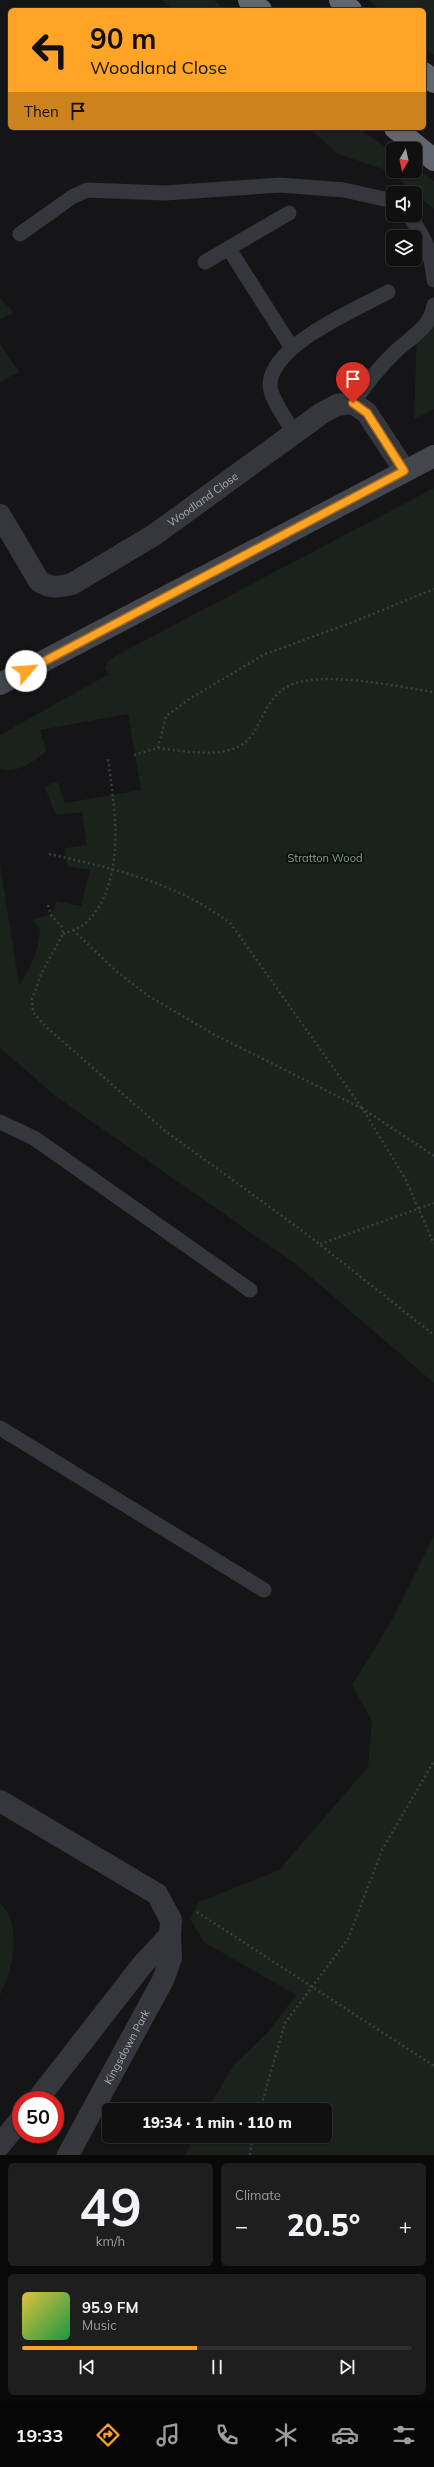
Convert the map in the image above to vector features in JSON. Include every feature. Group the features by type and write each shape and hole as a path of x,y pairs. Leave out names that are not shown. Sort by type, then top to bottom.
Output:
{"highway":[{"path":"249,0 259,8"},
{"path":"340,0 349,8"},
{"path":"426,75 434,82"},
{"path":"397,130 434,160"}],"main road":[{"path":"0,684 433,456"}],"street":[{"name":"Woodland Close","path":"0,515 39,581 48,587 57,588 72,584 154,535 322,413 337,405 353,403"},
{"path":"353,403 367,413 404,471"},
{"name":"Kingsdown Park","path":"0,1801 157,1894 171,1920 171,1958 163,1980 68,2155"},
{"path":"44,2091 143,1964 170,1935"},
{"path":"0,2144 12,2130"}],"lane":[{"path":"20,234 72,197 87,190 165,193 280,185 344,190 386,199"},
{"path":"205,262 289,213"},
{"path":"413,222 432,256 434,280"},
{"path":"229,249 292,348"},
{"path":"294,433 276,402 269,385 274,367 292,348 312,334 388,292"},
{"path":"353,403 372,376 396,351 426,325 433,314 434,305"},
{"path":"0,1122 34,1138 250,1290"},
{"path":"0,1428 264,1590"}],"path":[{"path":"158,748 166,716 191,698 265,654 348,624 434,589"},
{"path":"134,755 158,748 214,752 241,745 254,733 264,710 285,688 320,679 338,678 434,692"},
{"path":"63,934 81,927 94,915 108,885 113,869 116,824 108,759"},
{"path":"49,854 113,869 172,890 205,906 231,924 362,1108 405,1178 434,1244"},
{"path":"48,905 51,915 62,927 63,934 35,989 31,1006 33,1012 58,1038 164,1130 243,1186 320,1244 434,1335"},
{"path":"73,930 115,970 146,995 215,1035 362,1108 434,1156"},
{"path":"320,1244 434,1203"},
{"path":"262,2103 285,2023 348,1939 382,1850 434,1761"},
{"path":"163,1903 188,1907 204,1915 434,2066"},
{"path":"250,2155 252,2143"}],"green space":[{"path":"162,0 214,0 223,8 172,8"},
{"path":"369,0 434,0 434,55 426,48 426,8 379,8"},
{"path":"311,130 361,130 386,147 386,170 338,154"},
{"path":"422,173 434,181 434,209 422,199 422,186 407,186 397,178 422,178"},
{"path":"0,298 14,312 0,320"},
{"path":"434,317 434,409 414,419 417,328"},
{"path":"0,344 19,372 0,382"},
{"name":"Stratton Wood","path":"434,488 434,1383 297,1265 58,1098 0,1048 0,863 19,986 27,973 38,945 40,930 33,919 42,917 52,912 56,901 81,906 90,870 67,866 65,848 87,845 82,812 56,815 45,788 53,782 58,783 65,803 141,790 128,714 40,730 46,751 31,763 13,770 0,769 0,735 109,674 105,669 108,661 117,655"},
{"path":"434,1535 434,2155 185,2155 191,2143 332,2143 332,2103 211,2103 234,2065 269,2031 296,1995 204,1942 190,1919 199,1902 279,1870 368,1767 372,1721 352,1685 391,1622"},
{"path":"0,1903 7,1912 12,1923 14,1948 9,1973 0,1995"}],"route":[{"path":"26,671 404,471 377,426 361,407 353,403"}]}
